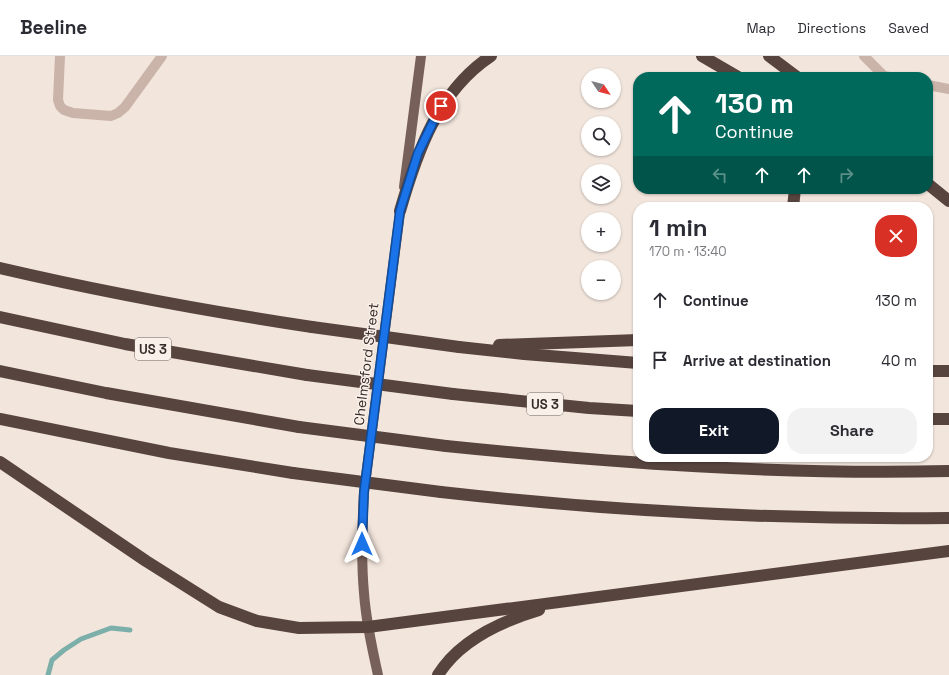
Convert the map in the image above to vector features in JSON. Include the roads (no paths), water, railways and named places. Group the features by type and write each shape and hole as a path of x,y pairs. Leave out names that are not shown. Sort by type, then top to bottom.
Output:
{"highway":[{"path":"400,211 418,153 441,106 471,71 491,56"},
{"path":"702,56 729,72"},
{"path":"769,56 791,72"},
{"path":"933,188 949,201"},
{"path":"0,268 145,299 312,327 459,347 633,363"},
{"name":"US 3","path":"0,317 125,344 306,375 453,394 589,408 633,411"},
{"path":"459,347 633,340"},
{"path":"0,371 106,394 299,427 446,446 571,458 698,467 949,471"},
{"path":"933,371 949,371"},
{"path":"0,419 169,453 293,474 440,492 574,506 826,518 949,518"},
{"path":"933,419 949,419"},
{"path":"0,462 146,561 219,607 257,621 285,626 324,629 368,627 949,551"},
{"path":"438,675 452,658 466,645 482,635 534,612 567,602"}],"main road":[{"name":"Chelmsford Street","path":"378,675 368,627 364,593 362,559 364,492 421,56"}],"lane":[{"path":"60,56 58,97 60,106 70,113 106,116 118,113 125,107 162,56"},
{"path":"864,56 880,72"},
{"path":"933,86 949,89"}],"waterway":[{"path":"48,675 52,660 81,639 111,628 130,630"}]}
